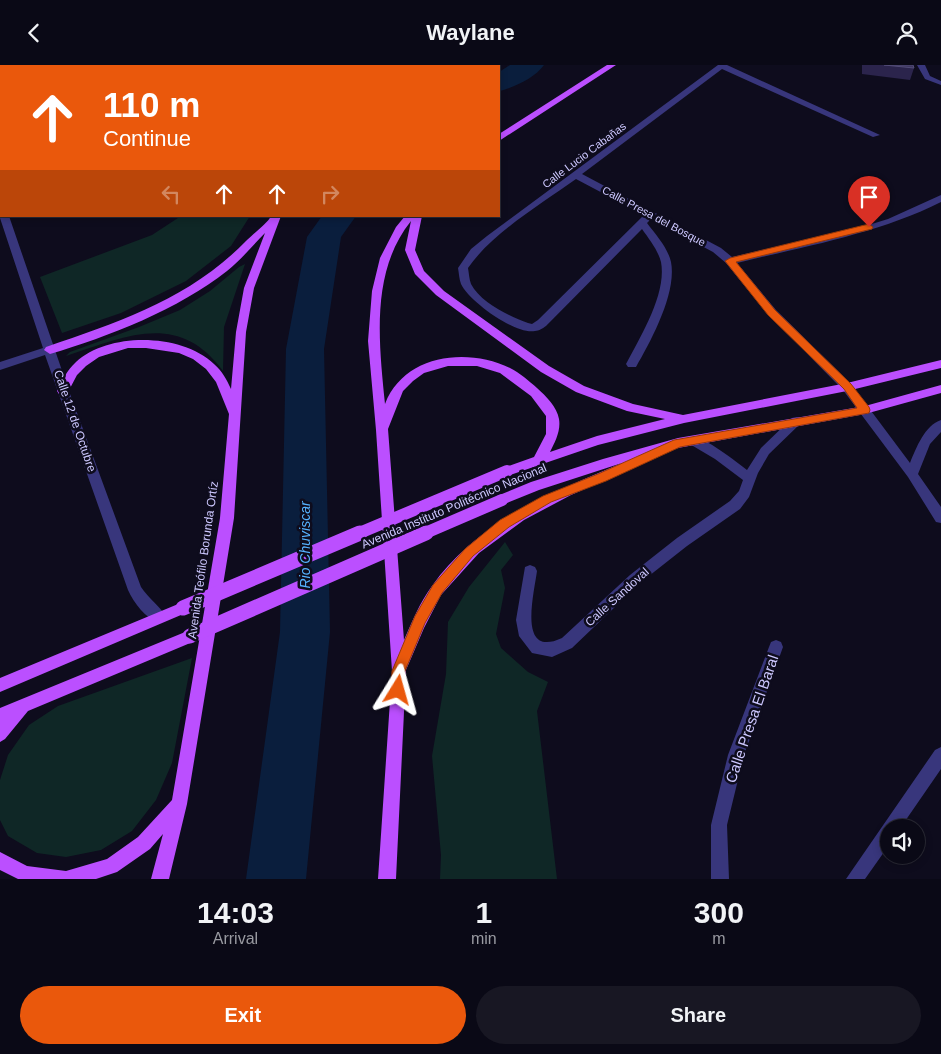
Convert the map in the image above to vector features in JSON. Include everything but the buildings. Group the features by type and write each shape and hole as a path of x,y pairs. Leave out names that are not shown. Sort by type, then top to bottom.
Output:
{"main road":[{"path":"500,137 612,65"},
{"path":"50,350 130,322 194,289 224,268 275,217"},
{"name":"Avenida Teófilo Borunda Ortíz","path":"160,879 179,804 227,518 236,419 241,332 249,288 275,217"},
{"path":"387,879 399,671 382,430 373,341 377,291 385,258 409,217"},
{"path":"418,217 410,250 419,272 440,293 545,369 580,389 631,408 684,419"},
{"path":"63,391 72,373 84,361 109,349 132,344 163,344 187,352 209,366 224,384 236,419"},
{"path":"382,430 399,388 419,371 444,361 480,362 506,371 528,387 546,404 554,423 550,441 539,460"},
{"name":"Avenida Instituto Politécnico Nacional","path":"0,685 507,471 539,460 597,441 684,419 847,387 941,364"},
{"name":"Avenida Instituto Politécnico Nacional","path":"0,715 190,636 535,486 607,462 678,443 865,410 941,389"},
{"path":"399,671 419,620 437,589 469,552 497,529 547,499 678,443"},
{"path":"0,735 23,706"},
{"path":"68,879 111,866 144,843 179,804"},
{"path":"0,861 26,874 62,879"}],"street":[{"path":"722,65 876,135"},
{"name":"Calle Lucio Cabañas","path":"642,223 542,323 534,328 526,327 491,307 466,283 463,268 475,251 490,238 722,65"},
{"path":"921,65 924,75 930,80 941,83"},
{"name":"Calle Presa del Bosque","path":"576,175 717,250 730,261 772,312 847,387 912,474 941,518"},
{"path":"730,261 869,227 915,212 941,198"},
{"path":"632,364 667,284 666,263 658,244 642,223 651,214"},
{"name":"Calle 12 de Octubre","path":"4,217 63,391 135,590 144,604 159,617"},
{"path":"0,366 50,350"},
{"name":"Calle Sandoval","path":"530,571 523,619 526,636 536,648 552,650 567,643 635,579 682,542 735,505 744,493 765,451 796,421"},
{"path":"912,474 925,442 941,423"},
{"path":"692,440 719,456 750,479"},
{"name":"Calle Presa El Baral","path":"720,879 720,825 734,764 776,647"},
{"path":"897,819 941,755"},
{"path":"855,879 880,843"}],"green space":[{"path":"179,217 249,217 231,246 186,281 121,313 62,333 40,277 152,235"},
{"path":"245,264 224,327 223,371 206,352 188,340 169,334 150,333 130,336 66,356 70,352 180,310 210,291"},
{"path":"505,542 513,555 501,570 505,588 496,634 501,648 528,672 548,682 537,711 557,879 440,879 441,855 432,756 446,674 448,622 469,587"},
{"path":"192,658 172,763 156,800 132,831 101,850 66,857 37,853 8,836 0,820 0,780 8,755 29,725 58,706"}],"waterway":[{"name":"Rio Chuviscar","path":"500,82 530,65"},
{"name":"Rio Chuviscar","path":"276,879 305,632 305,349 324,237 338,217"}],"route":[{"path":"398,690 399,671 419,620 437,589 469,552 504,523 547,499 678,443 865,410 847,387 772,312 730,261 869,227"}]}
